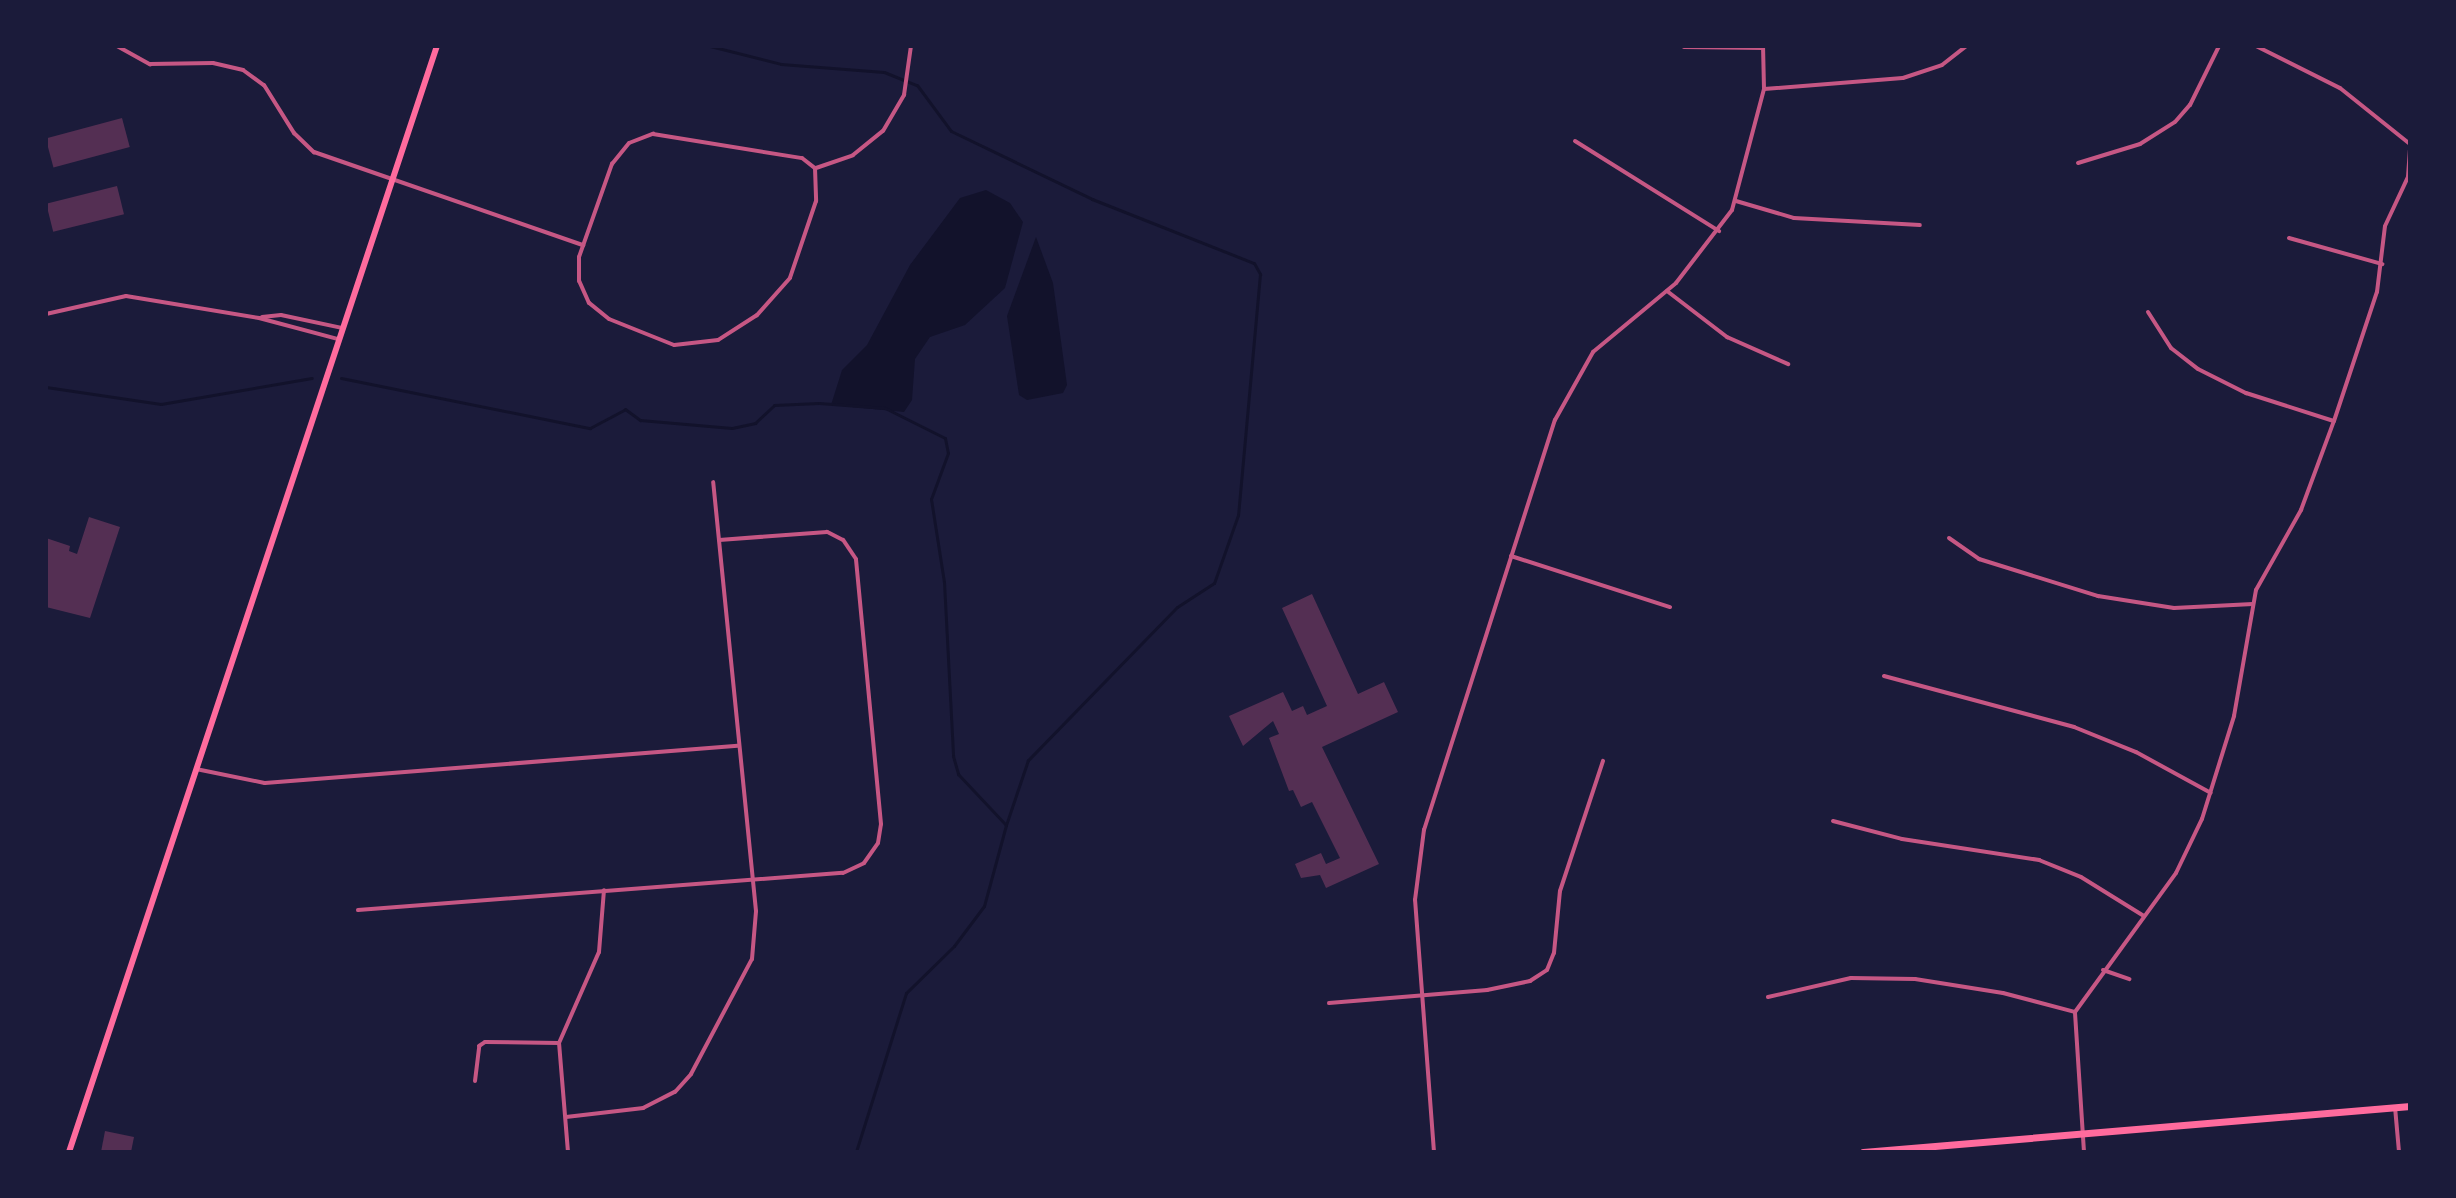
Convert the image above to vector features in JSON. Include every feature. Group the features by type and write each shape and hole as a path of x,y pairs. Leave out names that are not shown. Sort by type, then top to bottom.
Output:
{"main road":[{"path":"69,1152 437,46"},
{"path":"1863,1152 2410,1106"}],"street":[{"path":"117,46 150,64 213,63 243,70 264,85 307,147 392,180 583,245"},
{"path":"815,168 853,155 876,138 895,114 906,84 911,46"},
{"path":"1764,89 1903,78 1942,65 1966,46"},
{"path":"2078,163 2140,144 2175,122 2190,105 2219,46"},
{"path":"2084,1152 2075,1012 2186,856 2211,793 2239,694 2253,604 2262,572 2301,510 2334,421 2382,264 2385,226 2408,177 2410,147 2340,88 2256,46"},
{"path":"1434,1152 1415,900 1419,850 1555,420 1582,366 1606,338 1667,291 1719,231 1736,201 1764,89 1763,47 1684,47"},
{"path":"682,135 802,158 815,168 816,201 790,278 757,315 718,340 674,345 598,312 579,281 583,245 612,164 629,143 641,136 682,135"},
{"path":"1575,141 1719,231"},
{"path":"1736,201 1794,218 1920,225"},
{"path":"2289,238 2382,264"},
{"path":"1667,291 1727,337 1788,364"},
{"path":"46,314 126,296 259,318 338,339"},
{"path":"2148,312 2171,348 2198,369 2246,393 2334,421"},
{"path":"259,318 281,315 342,328"},
{"path":"566,1117 643,1108 683,1084 752,959 756,939 752,880 713,482"},
{"path":"358,910 850,871 864,863 878,843 881,824 858,566 848,546 827,532 719,540"},
{"path":"1949,538 1993,564 2110,599 2174,608 2253,604"},
{"path":"1511,556 1670,607"},
{"path":"1884,676 2074,727 2136,752 2211,793"},
{"path":"196,769 265,783 738,746"},
{"path":"1329,1003 1512,986 1547,970 1554,953 1563,879 1603,761"},
{"path":"1833,821 1902,839 2039,860 2081,877 2144,916"},
{"path":"568,1152 559,1043 599,952 604,890"},
{"path":"2103,970 2129,979"},
{"path":"1768,997 1851,978 1903,978 1991,990 2075,1012"},
{"path":"475,1081 479,1046 485,1042 559,1043"},
{"path":"2395,1107 2399,1152"}],"shaded area":[{"path":"986,190 1010,203 1023,222 1005,288 965,325 930,337 915,359 912,400 904,412 831,405 842,370 867,345 910,265 960,198"},
{"path":"1036,237 1053,283 1067,385 1063,393 1027,400 1019,395 1007,316"}],"building":[{"path":"122,118 130,147 53,167 46,138"},
{"path":"117,186 124,214 53,232 46,204"},
{"path":"89,517 120,527 90,618 46,607 46,538 70,546 69,551 77,554"},
{"path":"1312,594 1358,694 1384,682 1398,712 1322,747 1379,864 1326,888 1320,875 1301,878 1295,864 1321,853 1326,864 1340,858 1312,802 1301,807 1293,790 1289,791 1269,738 1279,734 1273,721 1243,746 1229,716 1283,692 1292,711 1303,706 1307,715 1327,706 1282,608"},
{"path":"105,1131 134,1137 131,1152 101,1152"}],"waterway":[{"path":"710,46 781,64 884,72 917,85 951,131 1092,199 1254,263 1260,274 1238,515 1214,583 1177,607 1028,760 1006,825"},
{"path":"46,387 161,404 312,378"},
{"path":"341,378 590,428 625,409 640,420 732,428 755,423 774,405 819,403 885,408 945,438 948,453 931,499 944,582 953,756 958,774 1006,825 984,906 954,946 906,993 856,1152"}]}
